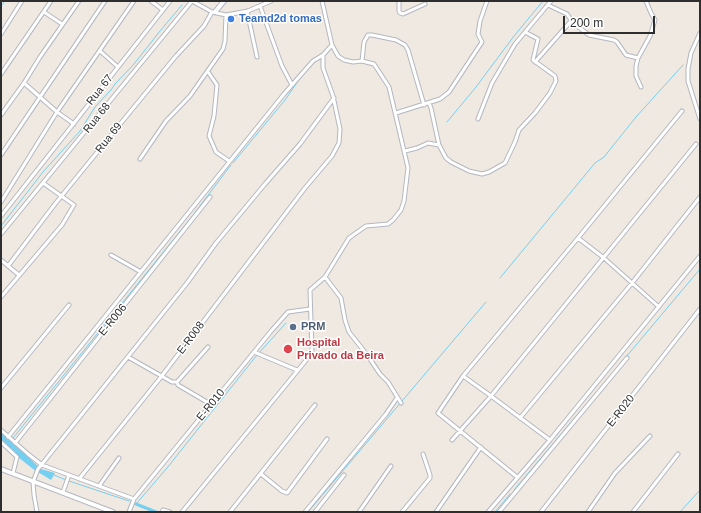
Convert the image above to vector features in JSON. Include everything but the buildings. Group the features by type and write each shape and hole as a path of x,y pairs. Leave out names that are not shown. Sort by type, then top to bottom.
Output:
{"street":[{"path":"1,34 22,1"},
{"path":"1,74 51,1"},
{"path":"1,115 79,1"},
{"path":"1,155 105,1"},
{"path":"1,202 57,112 134,1"},
{"path":"151,1 164,10"},
{"name":"Rua 67","path":"1,216 170,1"},
{"path":"192,1 213,12 226,15 247,11 271,1"},
{"name":"Rua 68","path":"1,234 192,1"},
{"path":"213,12 224,1"},
{"path":"182,512 312,353 310,290 324,277 326,277 349,238 366,226 388,224 394,220 401,210 404,201 409,172 389,87 374,64 362,61 353,62 344,60 338,56 332,45 327,28 322,1"},
{"path":"399,1 400,13 403,14 425,4"},
{"path":"396,113 440,99 449,92 482,42 478,34 480,21 487,1"},
{"path":"478,119 492,83 515,44 551,1"},
{"path":"640,88 635,73 638,58 655,24 654,18 646,1"},
{"path":"548,5 567,14 571,21 591,35 614,40 626,55 638,58"},
{"path":"260,6 282,66 292,85"},
{"path":"247,11 257,56"},
{"path":"44,12 62,24"},
{"name":"Rua 69","path":"8,266 62,196 176,56 204,26 213,12"},
{"path":"140,159 166,122 190,96 225,46 226,15"},
{"path":"535,62 571,21"},
{"path":"433,101 432,108 440,145 446,158 469,171 486,173 505,163 519,130 535,113 550,93 556,81 555,76 533,60 538,39 525,32"},
{"path":"700,33 691,53 688,69 688,81 700,119"},
{"path":"362,61 364,42 368,35 402,43 408,50 424,104"},
{"path":"8,437 199,201 229,161 243,147 312,61 323,55 332,45"},
{"path":"100,51 118,67"},
{"name":"E-R008","path":"80,479 162,376 300,195 328,162 339,143 340,129 334,98 323,68 323,55"},
{"path":"208,72 218,85 214,116 209,136 216,152 229,161"},
{"path":"24,83 57,112 74,124"},
{"path":"37,512 34,495 34,482 38,469 187,283 216,243 264,184 300,144 334,98"},
{"path":"428,103 432,108"},
{"path":"517,477 438,413 463,376 682,111"},
{"path":"405,151 428,143 440,145"},
{"path":"452,440 491,396 696,144"},
{"path":"1,297 18,275 62,225 74,205 43,183"},
{"name":"E-R006","path":"15,443 210,197"},
{"path":"520,418 632,283 700,197"},
{"path":"578,238 604,258 659,307"},
{"path":"111,255 141,272"},
{"path":"488,512 550,440 700,256"},
{"path":"1,260 18,275"},
{"path":"326,277 341,298 349,332 380,374 388,382 401,403"},
{"path":"1,388 69,305"},
{"name":"E-R010","path":"129,512 134,499 288,312 310,309"},
{"name":"E-R020","path":"541,512 700,309"},
{"path":"177,382 208,347"},
{"path":"254,352 297,370"},
{"path":"128,357 172,382 177,382 178,385 212,405"},
{"path":"498,512 627,358"},
{"path":"463,376 550,440"},
{"path":"305,512 398,398"},
{"path":"230,512 315,405"},
{"path":"1,430 42,465 67,478 80,479 134,499"},
{"path":"588,512 615,473 650,436"},
{"path":"261,474 287,494 327,439"},
{"path":"1,442 17,457 12,473"},
{"path":"436,512 481,447"},
{"path":"402,512 430,478 423,454"},
{"path":"633,512 678,454"},
{"path":"99,486 119,458"},
{"path":"359,512 391,466"},
{"path":"1,469 113,512"},
{"path":"315,512 344,475"},
{"path":"62,492 67,478"},
{"path":"508,488 514,493"},
{"path":"162,512 163,510 170,512"}],"water":[{"path":"1,432 41,469 55,473 51,480 33,469 18,457 1,440"}],"waterway":[{"path":"1,6 5,1"},
{"path":"447,122 543,1"},
{"path":"1,226 43,172 80,131 95,107 134,64 182,5"},
{"path":"500,278 595,163 604,157 636,117 683,65"},
{"path":"233,163 285,100 303,74"},
{"path":"13,438 190,219 231,165"},
{"path":"514,490 700,269"},
{"path":"308,512 486,302"},
{"path":"259,353 286,323"},
{"path":"136,504 167,468 257,355"},
{"path":"54,475 66,480"},
{"path":"69,481 129,501"},
{"path":"680,512 700,490"},
{"path":"495,512 510,494"},
{"path":"136,504 156,512"}],"place":[{"name":"Teamd2d tomas","path":"231,19"},
{"name":"PRM","path":"293,327"},
{"name":"Hospital Privado da Beira","path":"288,349"}]}
